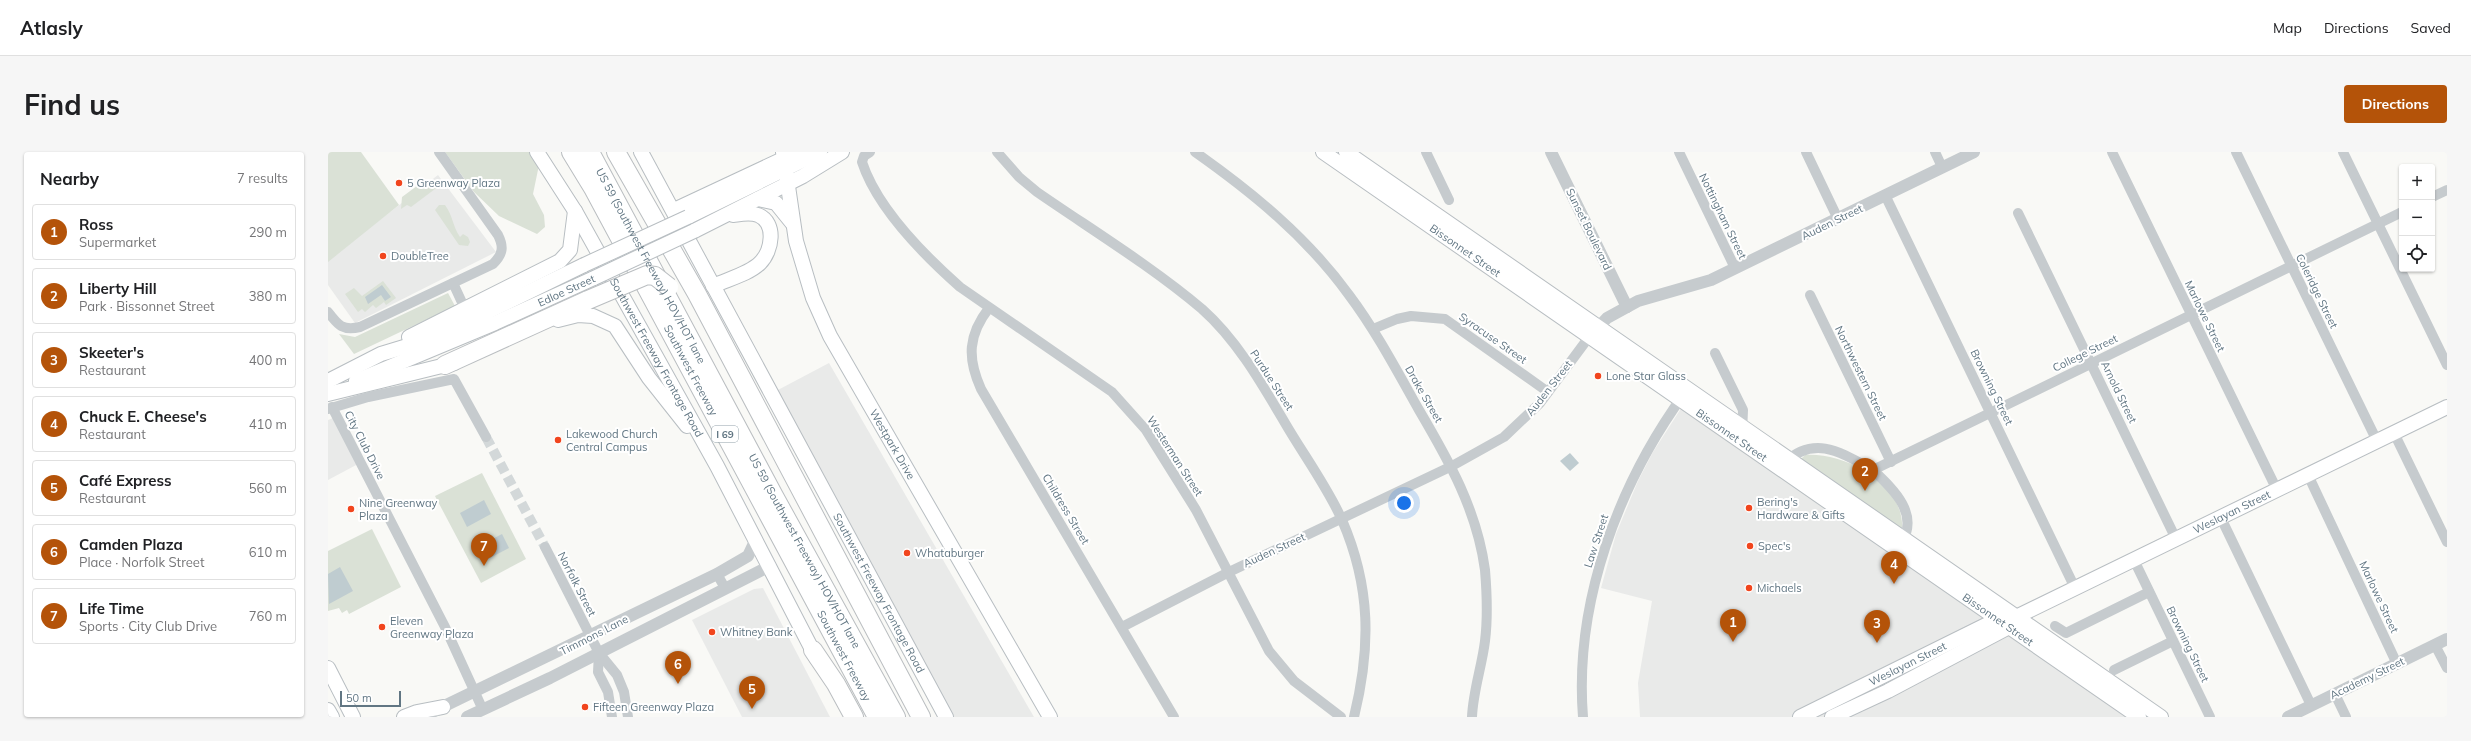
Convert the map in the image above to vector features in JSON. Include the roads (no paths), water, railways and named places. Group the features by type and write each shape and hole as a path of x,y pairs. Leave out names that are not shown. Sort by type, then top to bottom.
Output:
{"highway":[{"name":"Southwest Freeway","path":"572,152 597,195 877,717"},
{"name":"US 59 (Southwest Freeway) HOV/HOT lane","path":"590,152 774,496 897,717"},
{"path":"596,152 834,592 897,717"},
{"path":"616,152 696,294 921,717"},
{"path":"450,372 588,300 647,275 655,276 669,287"},
{"path":"813,650 836,684 854,717"}],"main road":[{"name":"Southwest Freeway Frontage Road","path":"537,152 576,211 717,466 770,566 846,717"},
{"name":"Southwest Freeway Frontage Road","path":"642,152 946,717"},
{"path":"674,210 785,166 798,152"},
{"name":"Edloe Street","path":"647,245 785,166 820,152"},
{"name":"Edloe Street","path":"329,401 368,375 647,245 723,217 758,199 785,166 842,152"},
{"name":"Bissonnet Street","path":"1323,152 1441,226 2013,622 2161,717"},
{"name":"Bissonnet Street","path":"1346,152 1441,226"},
{"name":"Westpark Drive","path":"785,166 794,225 805,277 830,336 1050,717"},
{"path":"758,199 776,203 794,225"},
{"path":"381,354 412,336 465,309 554,266 567,256 574,232 576,211"},
{"path":"713,286 760,264 767,253 771,240 768,225 758,215 750,213 723,217"},
{"name":"Edloe Street","path":"328,381 381,354 419,342 519,304"},
{"path":"329,401 450,372 477,357 564,317 593,316 615,326 649,378 717,466"},
{"name":"Weslayan Street","path":"1832,717 1888,691 2075,588 2447,407"},
{"name":"Bissonnet Street","path":"1901,544 1998,619"},
{"name":"Weslayan Street","path":"1800,717 1998,619 2013,622"},
{"name":"Bissonnet Street","path":"2013,622 2139,717"},
{"path":"328,668 351,711 361,717"},
{"path":"1881,677 1888,691"},
{"path":"404,717 417,712 443,707"},
{"path":"328,710 332,717"}],"street":[{"path":"328,312 338,326 349,330 360,327 493,264 501,256 503,245 439,152"},
{"name":"Westerman Street","path":"870,152 864,156 862,162 872,184 916,245 960,287 1112,392 1146,430 1196,510 1230,572 1269,651 1294,681 1341,717"},
{"name":"Purdue Street","path":"997,152 1019,177 1037,192 1173,286 1203,310 1224,333 1258,379 1341,518 1353,548 1363,590 1367,633 1365,668 1354,717"},
{"name":"Drake Street","path":"1194,152 1255,196 1304,242 1349,295 1373,329 1452,466 1468,500 1481,546 1486,592 1485,642 1472,717"},
{"path":"1426,152 1449,200"},
{"name":"Sunset Boulevard","path":"1551,152 1626,307"},
{"name":"Nottingham Street","path":"1679,152 1735,268"},
{"path":"1806,152 1838,219"},
{"path":"1935,152 1942,167"},
{"name":"Auden Street","path":"1122,627 1230,572 1452,466 1504,437 1528,416 1606,318 1638,301 1711,280 1886,197 1942,167 1974,152"},
{"name":"Marlowe Street","path":"2112,152 2277,490"},
{"name":"Coleridge Street","path":"2236,152 2377,441"},
{"path":"2343,152 2447,366"},
{"path":"2435,196 2447,190"},
{"name":"Browning Street","path":"1886,197 2075,588"},
{"name":"Arnold Street","path":"2018,212 2176,539"},
{"name":"College Street","path":"1873,470 2399,214"},
{"path":"453,283 465,309"},
{"name":"Northwestern Street","path":"1810,295 1892,462"},
{"name":"Childress Street","path":"989,308 978,322 972,342 972,364 977,380 1174,717"},
{"name":"Syracuse Street","path":"1373,329 1397,318 1411,316 1445,320 1548,392"},
{"path":"1715,353 1743,410 1742,434"},
{"path":"450,372 486,437"},
{"name":"Law Street","path":"1583,717 1582,657 1604,550 1621,505 1645,453 1684,394"},
{"name":"City Club Drive","path":"329,401 445,627 483,710"},
{"path":"2394,433 2447,542"},
{"path":"1784,463 1803,449 1826,448 1844,454 1873,470 1895,490 1905,507 1909,523 1901,544"},
{"name":"Marlowe Street","path":"2308,475 2397,664"},
{"path":"2220,518 2311,705"},
{"name":"Timmons Lane","path":"421,717 591,637 717,574 748,556 756,540"},
{"name":"Norfolk Street","path":"545,548 599,653 617,675 624,692 628,717"},
{"name":"Browning Street","path":"2134,560 2210,717"},
{"name":"Timmons Lane","path":"467,717 599,653 770,566"},
{"path":"717,574 725,588"},
{"path":"637,634 656,617 688,600 700,591 705,579"},
{"path":"2055,626 2066,633 2149,592"},
{"name":"Academy Street","path":"2288,717 2447,639"},
{"path":"2114,670 2173,640"},
{"path":"2436,645 2447,668"},
{"name":"Norfolk Street","path":"599,653 598,672 608,692 612,717"},
{"path":"2335,694 2346,717"}],"tunnel":[{"path":"486,437 545,547"}],"place":[{"name":"5 Greenway Plaza","path":"399,183"},
{"name":"DoubleTree","path":"383,256"},
{"name":"Lone Star Glass","path":"1598,376"},
{"name":"Lakewood Church Central Campus","path":"558,440"},
{"name":"Liberty Hill","path":"1865,491"},
{"name":"Bering's Hardware & Gifts","path":"1749,508"},
{"name":"Nine Greenway Plaza","path":"351,509"},
{"name":"Spec's","path":"1750,546"},
{"name":"Whataburger","path":"907,553"},
{"name":"Life Time","path":"484,566"},
{"name":"Chuck E. Cheese's","path":"1894,584"},
{"name":"Michaels","path":"1749,588"},
{"name":"Eleven Greenway Plaza","path":"382,627"},
{"name":"Whitney Bank","path":"712,632"},
{"name":"Ross","path":"1733,642"},
{"name":"Skeeter's","path":"1877,643"},
{"name":"Camden Plaza","path":"678,684"},
{"name":"Fifteen Greenway Plaza","path":"585,707"},
{"name":"Café Express","path":"752,709"}]}
